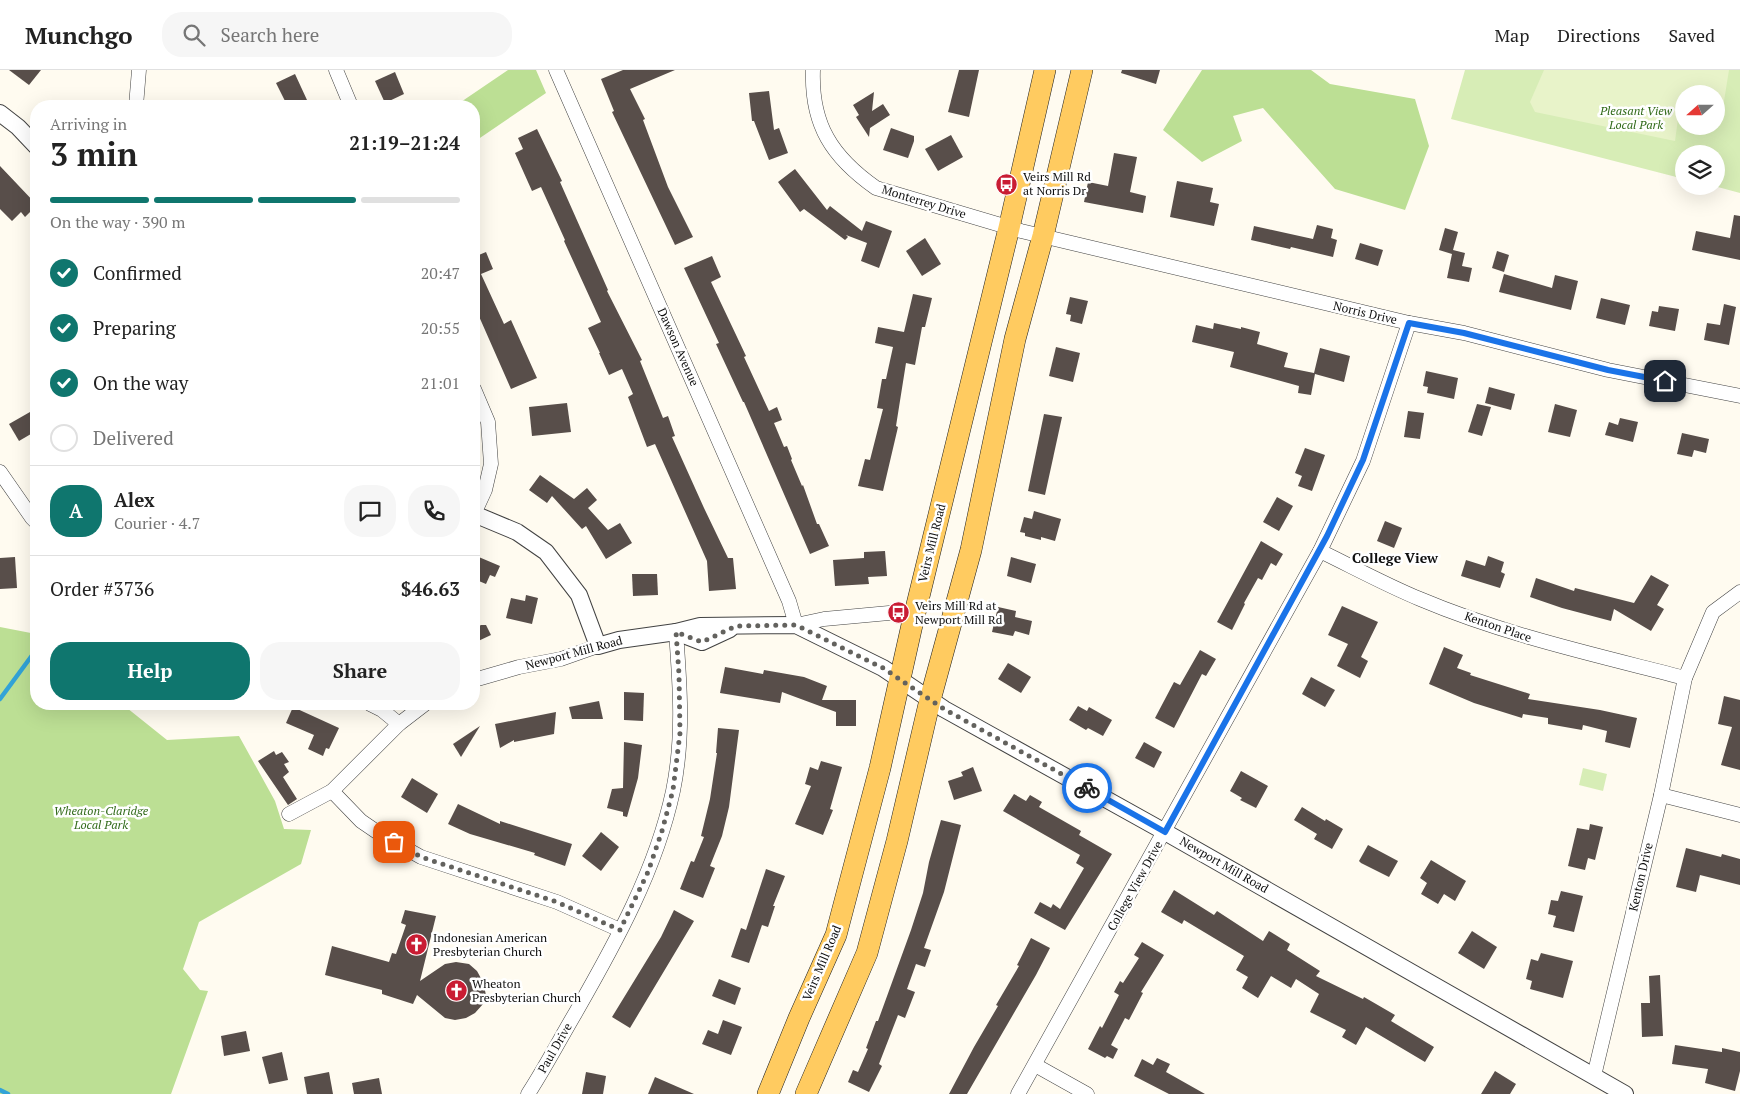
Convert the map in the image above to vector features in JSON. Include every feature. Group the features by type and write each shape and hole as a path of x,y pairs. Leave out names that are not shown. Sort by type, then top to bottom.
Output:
{"main road":[{"name":"Veirs Mill Road","path":"768,1094 836,934 880,768 921,588 1015,229 1045,70"},
{"path":"806,1094 867,953 900,832 930,700 972,550 1015,339 1043,236 1082,70"}],"street":[{"path":"136,100 139,70"},
{"path":"336,70 349,100"},
{"name":"Dawson Avenue","path":"556,70 789,601 796,625"},
{"name":"Monterrey Drive","path":"813,70 812,92 819,121 836,154 856,174 876,188 1015,229"},
{"path":"0,114 18,126 30,139"},
{"name":"Norris Drive","path":"1015,229 1409,323 1464,333 1608,370 1740,396"},
{"name":"College View Drive","path":"1018,1094 1320,551 1363,460 1409,323"},
{"path":"480,403 488,422 491,464 485,490 480,501"},
{"path":"0,472 30,515"},
{"path":"480,517 517,532 546,552 579,595 598,646"},
{"name":"Kenton Place","path":"1320,551 1420,599 1492,625 1553,645 1686,678"},
{"name":"Kenton Drive","path":"1594,1076 1661,796 1686,678 1713,612 1740,592"},
{"name":"Newport Mill Road","path":"480,678 519,667 561,659 619,640 676,632 700,626 796,625 824,619 889,613"},
{"name":"Newport Mill Road","path":"796,625 883,668 930,700 1625,1094"},
{"name":"Paul Drive","path":"528,1094 602,967 648,872 662,831 673,790 680,733 676,632"},
{"path":"382,710 399,724"},
{"path":"289,814 332,791 399,724 417,710"},
{"path":"332,791 361,820 380,834 421,857 557,902 620,930"},
{"path":"1661,796 1740,815"},
{"path":"1035,1064 1087,1094"}],"green space":[{"path":"508,70 536,70 546,93 480,138 480,100 464,100"},
{"path":"1202,70 1311,70 1330,84 1415,99 1429,146 1405,210 1335,189 1263,108 1233,116 1242,141 1202,162 1163,130"},
{"name":"Pleasant View Local Park","path":"1465,70 1740,70 1740,193 1725,189 1725,145 1675,145 1675,177 1451,119"},
{"path":"1544,70 1729,70 1725,95 1725,85 1675,85 1675,141 1535,112 1530,102"},
{"name":"Wheaton-Claridge Local Park","path":"0,627 30,633 30,710 130,710 167,740 239,736 275,801 284,829 311,830 301,864 199,922 183,969 200,990 208,991 171,1094 0,1094"},
{"path":"1583,768 1607,774 1603,791 1579,785"}],"building":[{"path":"9,70 41,70 29,85"},
{"path":"623,70 675,70 630,89 645,119 643,120 668,187 693,237 675,245 612,112 614,111 601,79"},
{"path":"959,70 979,70 969,117 948,112"},
{"path":"1122,70 1160,70 1156,84 1121,73"},
{"path":"395,72 404,94 391,100 384,100 375,81"},
{"path":"295,74 307,100 284,100 276,83"},
{"path":"769,91 774,130 779,128 788,153 769,160 754,121 752,121 749,93"},
{"path":"874,92 872,111 883,104 890,115 870,128 869,137 856,117 859,115 853,105"},
{"path":"891,128 914,136 908,158 883,150"},
{"path":"537,129 562,181 560,182 607,291 642,360 640,361 663,418 668,416 675,436 672,437 704,508 728,558 733,558 736,589 709,591 707,561 655,444 647,447 628,397 633,394 622,369 609,375 588,328 601,322 541,187 532,191 515,153 523,149 518,138"},
{"path":"951,135 963,157 938,171 925,149"},
{"path":"1114,153 1137,157 1130,192 1146,196 1143,213 1084,202 1088,182 1108,186"},
{"path":"0,166 30,198 30,212 25,217 21,212 12,221 0,209"},
{"path":"795,169 827,210 830,206 862,231 866,221 892,231 879,268 861,261 867,243 846,235 848,237 845,240 804,209 800,212 778,182"},
{"path":"1177,181 1213,188 1210,202 1219,204 1214,226 1170,217"},
{"path":"1734,215 1740,216 1740,260 1692,250 1696,231 1730,238"},
{"path":"1317,225 1333,229 1331,238 1337,240 1333,257 1251,240 1254,226 1313,239"},
{"path":"1445,228 1458,232 1453,250 1465,253 1462,266 1472,268 1469,282 1447,278 1452,254 1439,250"},
{"path":"925,238 941,264 922,276 906,251"},
{"path":"1360,243 1383,250 1378,266 1355,259"},
{"path":"1497,251 1509,255 1504,272 1492,268"},
{"path":"486,252 493,269 481,274 504,324 511,320 537,378 511,389 480,319 480,254"},
{"path":"712,256 721,277 711,282 746,356 744,357 769,411 777,407 782,420 774,423 784,447 787,446 817,524 819,524 829,546 810,554 744,402 716,344 719,343 684,268"},
{"path":"1504,274 1552,288 1555,275 1578,281 1571,310 1499,292"},
{"path":"913,294 932,298 925,327 922,327 915,365 906,363 896,426 898,427 883,491 858,486 865,459 870,460 883,409 877,408 882,379 886,379 893,347 875,343 878,327 904,332"},
{"path":"1070,297 1088,301 1082,324 1070,321 1071,315 1066,314"},
{"path":"1601,298 1630,305 1625,325 1596,318"},
{"path":"1724,304 1736,307 1729,345 1704,340 1707,323 1720,325"},
{"path":"1659,306 1679,309 1675,331 1649,326 1652,311 1658,312"},
{"path":"1214,323 1260,332 1257,344 1288,353 1284,367 1314,373 1320,348 1350,356 1344,382 1315,374 1311,395 1298,393 1299,386 1230,367 1234,352 1192,342 1196,325 1213,329"},
{"path":"1056,347 1080,353 1073,382 1049,376"},
{"path":"1426,371 1458,378 1454,399 1427,393 1428,387 1423,386"},
{"path":"1489,387 1515,394 1511,410 1485,403"},
{"path":"567,403 571,432 532,436 529,407"},
{"path":"1477,404 1491,407 1482,436 1468,432"},
{"path":"1555,404 1577,410 1570,437 1548,432"},
{"path":"1408,411 1424,413 1420,439 1404,437"},
{"path":"30,412 30,435 19,441 9,424"},
{"path":"1044,414 1062,417 1045,495 1028,491"},
{"path":"1620,418 1638,422 1633,442 1605,435 1609,422 1618,425"},
{"path":"1682,433 1709,439 1706,453 1694,450 1692,457 1677,454"},
{"path":"1305,448 1325,455 1312,491 1298,486 1302,476 1295,473"},
{"path":"540,475 574,499 587,488 597,500 588,508 608,530 620,523 632,543 606,559 586,526 582,529 552,496 547,503 529,490"},
{"path":"1277,497 1293,506 1279,531 1263,522"},
{"path":"1034,511 1061,519 1055,541 1041,537 1041,540 1025,536 1025,533 1020,532 1024,517 1032,519"},
{"path":"1385,521 1402,528 1394,548 1377,541"},
{"path":"1261,541 1283,554 1276,566 1271,563 1262,580 1258,578 1232,630 1217,622"},
{"path":"885,551 887,576 868,577 869,584 835,586 833,560 864,558 864,552"},
{"path":"1488,556 1504,562 1501,572 1505,574 1500,588 1461,576 1466,560 1485,566"},
{"path":"15,557 17,588 0,589 0,558"},
{"path":"1011,557 1036,564 1031,583 1007,576"},
{"path":"480,558 500,566 495,577 490,575 486,584 480,582"},
{"path":"632,574 657,574 658,595 633,596"},
{"path":"1651,575 1669,585 1657,605 1664,609 1651,631 1614,609 1611,621 1530,597 1536,578 1574,591 1575,588 1634,603"},
{"path":"526,595 538,598 532,624 506,618 511,598 525,601"},
{"path":"1342,606 1378,622 1361,657 1368,661 1360,678 1337,666 1348,644 1328,635"},
{"path":"998,607 1016,611 1015,617 1032,621 1029,635 1015,631 1013,636 992,632"},
{"path":"486,625 491,635 480,640 480,626"},
{"path":"1444,647 1463,655 1457,668 1471,673 1470,675 1530,694 1528,699 1600,710 1637,718 1630,748 1605,742 1607,731 1583,725 1582,730 1548,724 1548,718 1523,714 1522,718 1474,703 1429,684"},
{"path":"1200,650 1216,659 1206,676 1202,674 1174,728 1155,718 1174,682 1180,685"},
{"path":"1008,663 1031,677 1021,693 998,679"},
{"path":"725,667 763,674 764,670 804,677 827,686 822,700 856,700 856,726 836,726 836,712 782,692 780,703 720,693"},
{"path":"1311,677 1335,690 1325,707 1302,694"},
{"path":"624,692 644,693 643,721 624,720"},
{"path":"1724,696 1740,700 1740,770 1721,765 1732,727 1718,724"},
{"path":"599,701 603,719 572,719 569,707"},
{"path":"1078,706 1087,711 1089,707 1112,720 1103,736 1088,728 1086,730 1069,720"},
{"path":"292,710 300,710 339,728 329,749 326,748 323,756 308,749 314,735 286,723"},
{"path":"556,712 554,734 514,742 514,740 500,748 495,724"},
{"path":"480,726 461,757 453,744"},
{"path":"718,728 739,730 729,807 722,836 710,866 715,868 703,898 680,889 691,861 694,862 704,837 701,836 710,799 717,753"},
{"path":"624,742 642,745 638,778 627,817 623,816 623,812 607,808 612,789 623,788"},
{"path":"1144,742 1162,752 1154,768 1135,758"},
{"path":"274,751 276,755 282,752 289,762 284,764 289,772 283,777 297,799 288,805 258,761"},
{"path":"821,761 842,767 830,809 833,810 823,835 795,824 811,786 805,784 810,767 818,770"},
{"path":"973,767 982,791 954,800 948,781 963,776 961,772"},
{"path":"1241,771 1268,786 1256,808 1240,800 1242,798 1230,791"},
{"path":"412,778 438,794 427,813 401,797"},
{"path":"1014,794 1026,801 1030,795 1042,802 1039,807 1081,831 1079,835 1112,854 1065,930 1034,913 1040,902 1051,908 1053,904 1060,909 1084,868 1076,863 1080,855 1003,811"},
{"path":"458,804 500,824 500,821 572,844 565,866 534,855 535,853 470,834 448,824"},
{"path":"1302,807 1343,829 1332,849 1314,839 1317,834 1294,820"},
{"path":"941,820 961,825 944,892 924,948 931,950 925,967 916,964 907,989 915,992 905,1018 898,1015 879,1064 882,1066 869,1092 848,1082 853,1070 858,1072 868,1049 866,1048 876,1021 878,1021 911,930 923,893 929,862"},
{"path":"1590,824 1603,827 1595,860 1588,858 1585,870 1568,866 1577,828 1589,830"},
{"path":"601,832 619,847 601,871 582,856"},
{"path":"1368,845 1398,861 1389,877 1359,861"},
{"path":"1686,848 1721,857 1722,854 1740,859 1740,885 1700,875 1696,892 1676,887"},
{"path":"1431,860 1466,881 1455,901 1444,894 1438,904 1421,894 1427,883 1420,878"},
{"path":"766,869 785,876 773,906 775,906 768,927 762,925 749,963 731,957 741,928 746,930"},
{"path":"1174,890 1214,915 1217,911 1263,941 1269,931 1290,944 1287,950 1320,971 1316,976 1363,999 1364,997 1395,1015 1391,1021 1434,1047 1425,1062 1366,1027 1356,1045 1342,1037 1346,1030 1310,1012 1319,994 1296,979 1291,988 1271,976 1258,998 1242,988 1248,977 1236,970 1244,956 1184,920 1182,924 1161,912"},
{"path":"1561,891 1583,896 1574,932 1553,927 1556,916 1548,914 1551,900 1558,901"},
{"path":"405,910 436,916 420,981 445,964 456,962 469,964 477,971 483,982 486,995 483,1004 475,1013 466,1018 455,1020 445,1018 417,995 413,1004 382,994 382,990 325,975 332,946 389,962 392,953 396,954 406,925 401,923"},
{"path":"674,910 694,921 630,1028 612,1017 661,937"},
{"path":"1472,931 1497,947 1484,969 1458,953"},
{"path":"1031,938 1050,948 1036,975 967,1094 949,1094 998,1006 996,1005 1019,966 1017,965"},
{"path":"1142,942 1164,955 1141,992 1143,993 1129,1020 1125,1018 1111,1045 1118,1049 1113,1059 1107,1056 1105,1058 1088,1049 1100,1026 1102,1028 1119,995 1114,992 1120,981 1123,983 1139,958 1134,955"},
{"path":"1541,953 1573,961 1563,998 1530,989 1532,981 1526,979 1531,959 1538,961"},
{"path":"1660,975 1663,1036 1642,1037 1641,1003 1650,1003 1649,976"},
{"path":"719,979 741,988 735,1005 712,996"},
{"path":"723,1020 742,1027 731,1055 702,1044 708,1030 718,1034"},
{"path":"246,1031 250,1051 224,1056 221,1036"},
{"path":"1675,1045 1722,1052 1722,1048 1740,1052 1740,1071 1735,1091 1705,1083 1708,1069 1672,1064"},
{"path":"282,1052 288,1080 269,1084 262,1057"},
{"path":"1157,1058 1170,1064 1166,1072 1205,1094 1169,1094 1134,1076 1142,1059 1153,1065"},
{"path":"1495,1071 1516,1084 1510,1094 1481,1094"},
{"path":"329,1072 333,1094 307,1094 304,1077"},
{"path":"586,1072 606,1076 603,1094 582,1094"},
{"path":"655,1077 694,1094 648,1094"},
{"path":"379,1078 382,1094 354,1094 352,1083"}],"waterway":[{"path":"0,699 30,658"},
{"path":"0,1090 8,1094"}],"way so far":[{"path":"394,842 421,857 557,902 620,930 648,872 673,790 680,733 676,632 702,642 736,626 796,625 883,668 944,709 1087,788"}],"place":[{"name":"Veirs Mill Rd at Norris Dr","path":"1007,184"},
{"name":"Veirs Mill Rd at Newport Mill Rd","path":"899,613"},
{"name":"Indonesian American Presbyterian Church","path":"417,945"},
{"name":"Wheaton Presbyterian Church","path":"456,991"}],"district":[{"name":"College View","path":"1395,558"}],"route":[{"path":"1087,788 1165,832 1320,551 1363,460 1409,323 1464,333 1608,370 1665,381"}]}
